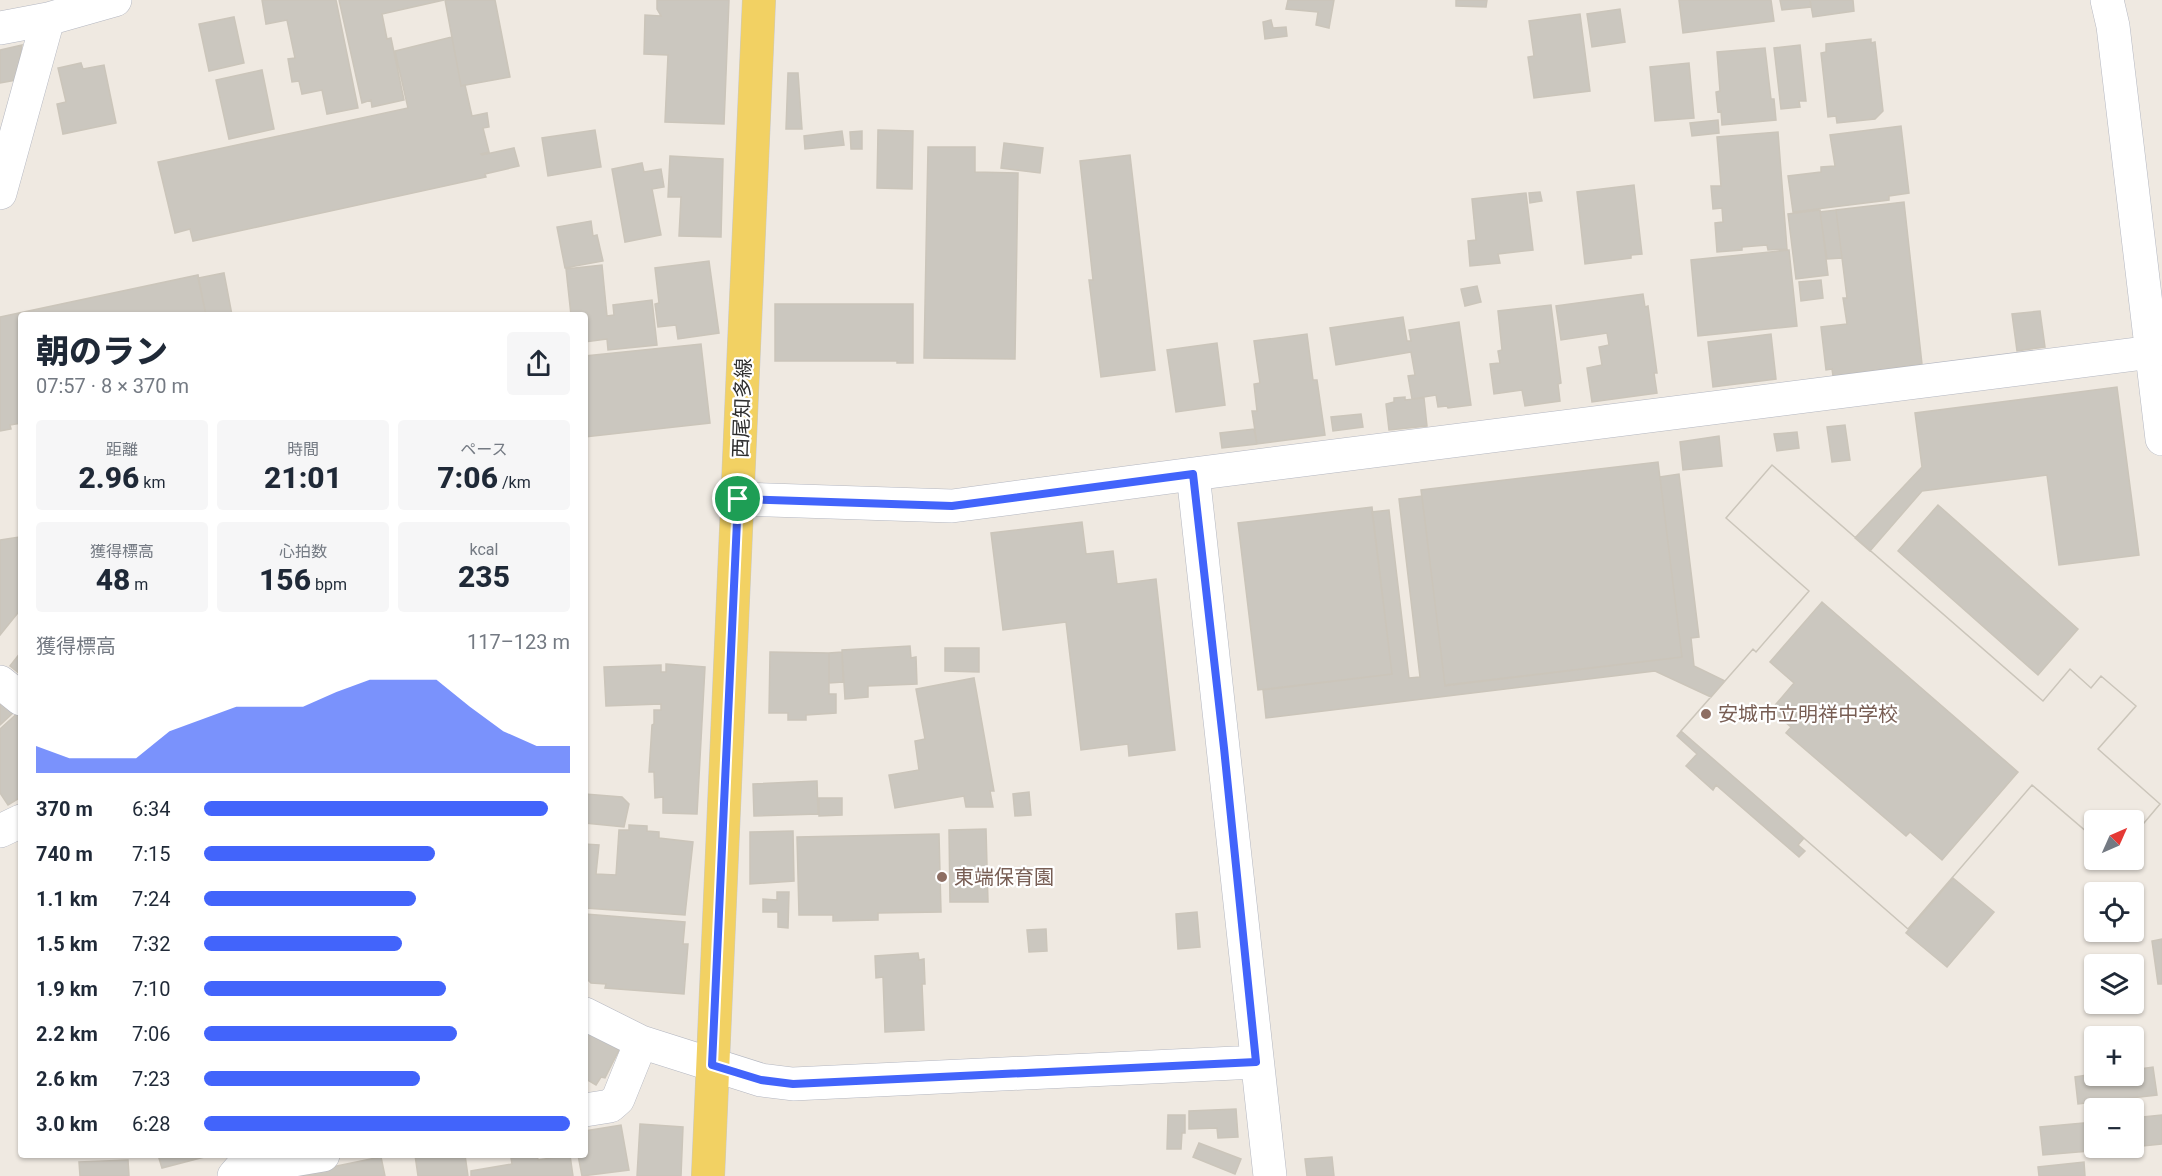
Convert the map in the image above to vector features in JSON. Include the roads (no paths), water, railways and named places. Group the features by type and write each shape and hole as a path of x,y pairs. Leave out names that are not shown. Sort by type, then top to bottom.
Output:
{"main road":[{"name":"西尾知多線","path":"708,1176 759,0"}],"street":[{"path":"0,28 48,19 115,0"},
{"path":"2107,0 2113,26 2162,439"},
{"path":"0,194 48,19"},
{"path":"738,499 952,506 2152,352"},
{"path":"1193,474 1270,1176"},
{"path":"0,681 18,696"},
{"path":"0,831 18,822"},
{"path":"588,1016 641,1042 761,1080 793,1084 1256,1062"},
{"path":"588,1110 610,1106 618,1099 641,1042"},
{"path":"236,1167 301,1158"}],"place":[{"name":"安城市立明祥中学校","path":"1706,714"},
{"name":"東端保育園","path":"942,877"}]}
